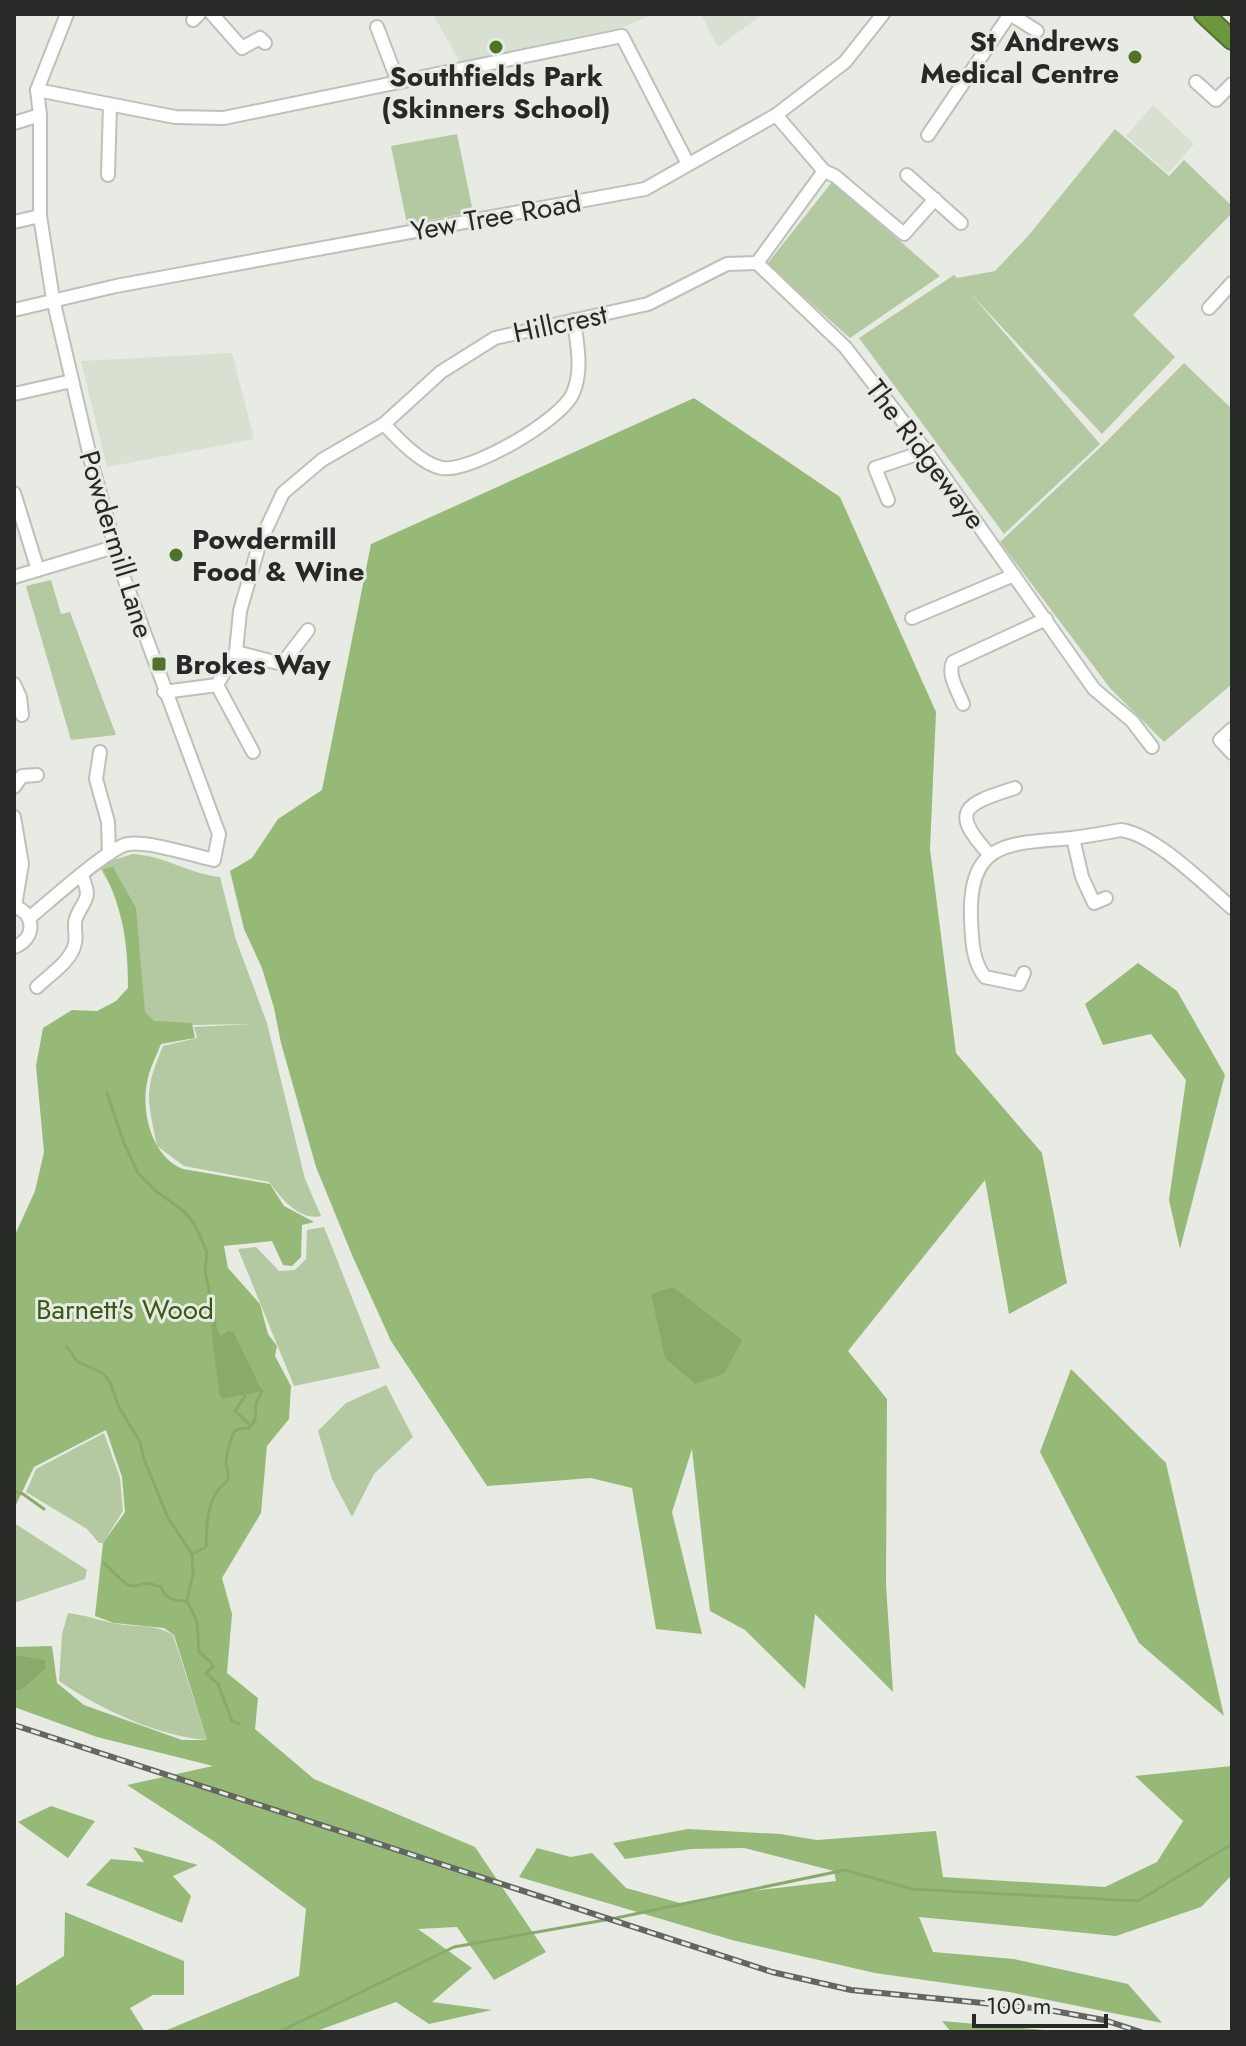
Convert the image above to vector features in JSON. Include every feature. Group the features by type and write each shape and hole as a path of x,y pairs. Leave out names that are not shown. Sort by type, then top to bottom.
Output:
{"highway":[{"path":"1204,14 1232,40"}],"street":[{"name":"Powdermill Lane","path":"14,947 25,942 29,936 29,918 109,854 127,844 214,860 219,834 164,692 114,547 53,299 40,216 40,115 37,90 67,14"},
{"path":"212,14 242,48 255,39 260,38 265,43"},
{"name":"Yew Tree Road","path":"14,310 53,299 645,189 776,115 845,62 883,14"},
{"path":"928,135 1010,14 1037,31"},
{"path":"377,27 398,82"},
{"path":"37,90 175,117 224,118 622,36 688,164"},
{"path":"1196,82 1216,100 1232,84"},
{"path":"108,175 110,105"},
{"path":"14,123 40,115"},
{"path":"776,115 824,171 835,176 904,234 935,199"},
{"path":"757,263 824,171"},
{"path":"907,175 961,223"},
{"path":"14,222 40,216"},
{"name":"Hillcrest","path":"384,424 441,372 495,338 648,304 727,264 757,263"},
{"name":"The Ridgewaye","path":"757,263 845,347 926,451 1094,689 1132,721 1152,747"},
{"path":"1209,308 1232,283"},
{"path":"217,685 236,652 240,611 260,542 283,493 322,460 384,424 408,450 442,468 470,465 545,424 573,396 580,364 574,320"},
{"path":"14,394 72,381"},
{"path":"888,500 875,468 926,451"},
{"path":"14,493 38,570"},
{"path":"14,577 114,547"},
{"path":"912,618 1014,575"},
{"path":"963,704 951,675 953,662 1046,619"},
{"path":"236,652 282,664 308,630"},
{"path":"14,684 20,697 22,715"},
{"path":"164,692 217,685"},
{"path":"217,685 253,752"},
{"path":"1232,729 1220,740 1232,753"},
{"path":"100,752 96,779 108,822 109,854"},
{"path":"16,781 22,776 37,775"},
{"path":"990,855 970,833 966,816 968,809 978,800 1010,790 999,778"},
{"path":"85,792 99,788"},
{"path":"14,817 22,864 14,906 29,918"},
{"path":"1024,973 1019,984 985,977 977,968 970,897 977,874 990,855 1007,844 1121,830 1144,836 1232,908"},
{"path":"1073,838 1082,877 1094,903 1106,898"},
{"path":"37,987 70,956 76,943 74,921 87,901 88,893 82,876"}],"shaded area":[{"name":"Southfields Park (Skinners School)","path":"433,14 654,14 619,29 461,64"},
{"path":"701,14 763,14 718,47"},
{"path":"1153,105 1194,144 1168,173 1126,136"},
{"path":"1115,129 1169,176 1184,160 1232,206 1232,213 1133,315 1175,357 1102,434 970,293 1100,444 1004,534 859,338 954,275 957,278 995,271 1028,236"},
{"path":"457,134 473,212 407,224 391,146"},
{"path":"832,182 940,276 850,338 767,264"},
{"path":"232,353 254,439 107,467 81,361"},
{"path":"1184,363 1232,409 1232,684 1164,742 1110,688 1000,542"},
{"path":"51,580 61,614 70,612 116,735 71,740 26,586"},
{"path":"133,854 220,877 236,940 267,1023 305,1179 321,1216 298,1212 269,1182 184,1166 157,1146 149,1095 163,1046 197,1038 194,1027 252,1024 135,1026 131,921 100,868"},
{"path":"324,1227 380,1368 294,1386 238,1249 256,1247 279,1271 295,1270 306,1259 307,1230"},
{"path":"673,1287 742,1340 725,1373 695,1384 665,1358 651,1294"},
{"path":"215,1322 220,1336 229,1331 234,1333 262,1391 222,1399 211,1325"},
{"path":"386,1385 413,1437 374,1474 352,1517 332,1479 318,1431 346,1403"},
{"path":"104,1433 120,1478 123,1511 103,1543 99,1543 87,1529 26,1492 36,1469"},
{"path":"14,1523 87,1570 85,1579 14,1603"},
{"path":"68,1613 118,1624 154,1627 173,1635 207,1740 169,1733 130,1720 59,1681 62,1634"},
{"path":"14,1655 45,1660 45,1669 21,1690 14,1690"}],"green space":[{"path":"694,398 840,497 936,712 930,849 956,1053 1042,1153 1067,1283 1009,1314 985,1180 848,1351 887,1399 886,1585 893,1692 815,1614 805,1689 745,1630 710,1611 692,1449 672,1512 702,1634 656,1629 632,1488 591,1478 487,1486 391,1341 352,1255 316,1167 274,1008 262,968 244,929 230,871 252,858 278,819 322,790 371,544"},
{"name":"Barnett's Wood","path":"113,867 136,908 145,1012 154,1021 192,1023 195,1038 161,1044 152,1066 145,1101 155,1142 172,1163 183,1169 270,1184 284,1206 314,1222 302,1225 301,1257 292,1266 283,1265 272,1241 224,1246 228,1268 260,1304 268,1334 277,1346 275,1356 291,1386 289,1419 267,1446 261,1513 222,1578 232,1614 227,1673 258,1698 255,1729 314,1779 475,1847 546,1952 494,1980 457,1927 418,1929 472,1968 432,2002 492,2010 429,2024 396,2002 314,2032 162,2032 299,1976 306,1909 215,1842 127,1785 213,1766 97,1737 14,1707 14,1647 52,1646 57,1683 84,1705 182,1740 207,1740 174,1635 164,1628 114,1623 95,1616 103,1543 125,1512 122,1477 106,1430 34,1467 14,1509 14,1237 35,1191 44,1152 36,1066 43,1028 72,1010 97,1011 116,1001 128,988 123,927 103,869"},
{"path":"1138,963 1177,991 1225,1075 1180,1249 1169,1200 1186,1080 1151,1034 1103,1045 1085,1004"},
{"path":"1071,1369 1166,1463 1224,1716 1139,1643 1040,1452"},
{"path":"1232,1766 1232,1875 1201,1907 1116,1936 919,1917 933,1952 1014,1959 1128,1984 1162,2023 1009,1992 875,1973 732,1940 519,1877 537,1848 571,1857 592,1853 626,1888 680,1903 836,1881 834,1871 744,1848 691,1849 625,1859 613,1843 688,1829 780,1834 817,1840 936,1831 943,1877 1105,1887 1157,1862 1183,1821 1135,1776"},
{"path":"51,1806 95,1821 68,1858 18,1822"},
{"path":"133,1847 198,1865 173,1876 191,1896 182,1923 86,1885 111,1859 144,1862"},
{"path":"65,1912 184,1961 184,1995 153,1995 130,2008 145,2032 14,2032 14,1987 64,1956"},
{"path":"942,2021 1068,2032 951,2032"}],"waterway":[{"path":"107,1093 138,1173 157,1192 185,1212 195,1225 207,1252 205,1271 215,1322"},
{"path":"66,1346 78,1362 103,1373 110,1382 119,1407 140,1442 168,1518 192,1554 193,1573 187,1601 197,1621 199,1652 211,1662 213,1667 206,1673 218,1684 232,1721 239,1724"},
{"path":"194,1553 206,1547 210,1506 217,1491 228,1479 226,1460 232,1436 236,1430 249,1428 255,1420 256,1404 262,1391"},
{"path":"245,1396 235,1411 251,1426"},
{"path":"14,1491 44,1509"},
{"path":"104,1563 127,1585 147,1583 161,1587 171,1598 187,1601"},
{"path":"279,2032 454,1947 616,1918 845,1870 912,1889 1138,1901 1232,1844"}],"railway":[{"path":"14,1725 772,1972 851,1990 1043,2009 1104,2020 1141,2032"}],"place":[{"name":"Southfields Park (Skinners School)","path":"496,47"},
{"name":"St Andrews Medical Centre","path":"1135,57"},
{"name":"Powdermill Food & Wine","path":"176,555"},
{"name":"Brokes Way","path":"159,664"}]}
